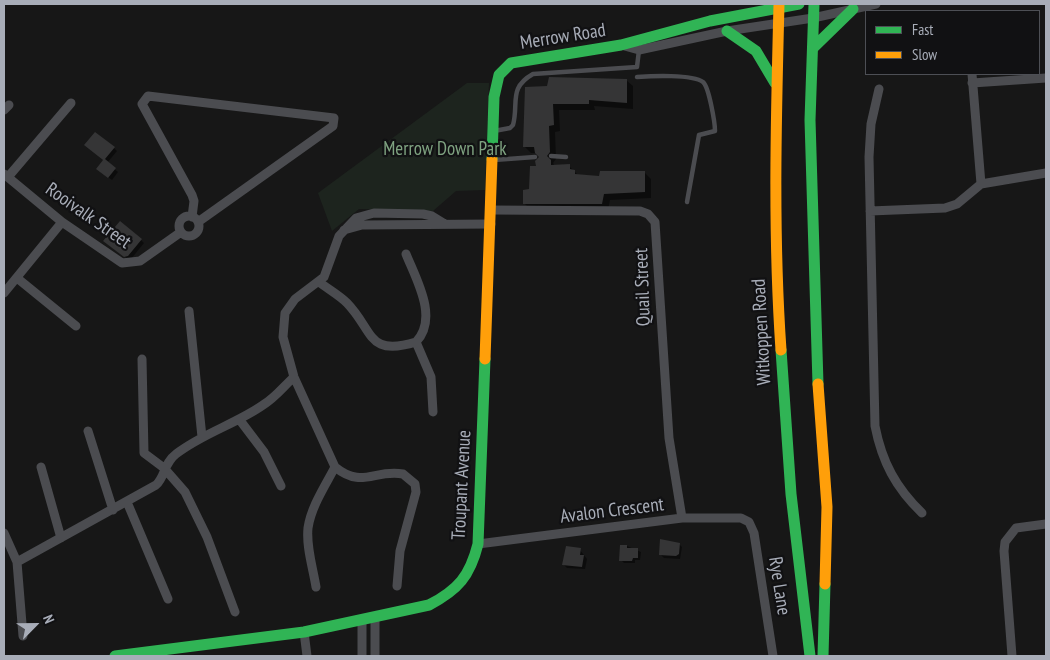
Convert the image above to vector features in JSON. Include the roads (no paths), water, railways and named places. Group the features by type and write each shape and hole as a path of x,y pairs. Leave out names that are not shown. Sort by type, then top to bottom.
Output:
{"main road":[{"path":"710,21 746,4"},
{"name":"Merrow Road","path":"511,63 621,45 639,45 710,21 779,5 799,4"},
{"path":"814,4 810,120 810,205 818,396 827,507 823,656"},
{"name":"Witkoppen Road","path":"779,5 780,23 776,85 776,262 783,403 810,656"},
{"path":"814,47 831,28 853,9"},
{"path":"727,31 756,51 776,85"},
{"name":"Troupant Avenue","path":"115,656 135,655 304,632 362,620 429,605 446,596 464,580 474,560 478,544 496,84 499,75 511,63"}],"street":[{"name":"Merrow Road","path":"639,45 814,18 876,4"},
{"path":"981,184 972,79 1046,78"},
{"path":"879,89 870,133 875,426 879,447 893,480 906,498 922,513"},
{"path":"195,220 187,216 181,220 179,225 181,232 188,236 194,234 198,228 195,220 194,201 142,104 145,97 334,118 333,126 195,220"},
{"path":"6,176 71,103"},
{"path":"870,211 934,210 951,207 981,184 1046,174"},
{"name":"Rooivalk Street","path":"6,176 62,222 122,263 140,261 181,232"},
{"name":"Quail Street","path":"491,210 640,211 648,214 655,222 669,438 682,518"},
{"path":"398,586 400,551 416,492 415,484 404,474 357,478 345,476 335,467 294,377 283,337 283,318 295,299 324,277 339,236 356,218 374,213 423,214 432,216 445,224 491,224"},
{"path":"4,293 62,222"},
{"path":"319,282 348,304 376,342 393,347 416,342 423,331 426,313 423,296 406,254"},
{"path":"17,278 76,326"},
{"path":"189,311 202,437"},
{"path":"416,342 431,377 433,412"},
{"path":"142,359 142,446 149,459 164,468 185,492 207,537 235,612"},
{"path":"17,562 158,484 164,468 174,455 202,437 263,406 294,377"},
{"path":"239,419 264,452 281,486"},
{"path":"88,431 113,510"},
{"path":"41,467 61,538"},
{"path":"316,587 308,528 312,514 335,467"},
{"path":"126,502 168,599"},
{"name":"Avalon Crescent","path":"478,544 682,518 737,517 749,522"},
{"name":"Rye Lane","path":"749,522 754,533 773,656"},
{"path":"1012,656 1004,551 1005,542 1016,528 1046,524"},
{"path":"4,534 17,562 23,636"},
{"path":"375,617 375,656"},
{"path":"362,620 362,656"},
{"path":"304,632 307,656"}],"lane":[{"path":"494,130 510,128 514,124 516,90 523,80 533,74 638,67 639,45"},
{"path":"531,60 533,74"},
{"path":"637,77 668,76 699,80 707,87 715,131 699,135 687,202"},
{"path":"551,156 566,157"},
{"path":"492,160 535,157"}],"park label":[{"name":"Merrow Down Park","path":"445,150"}]}
